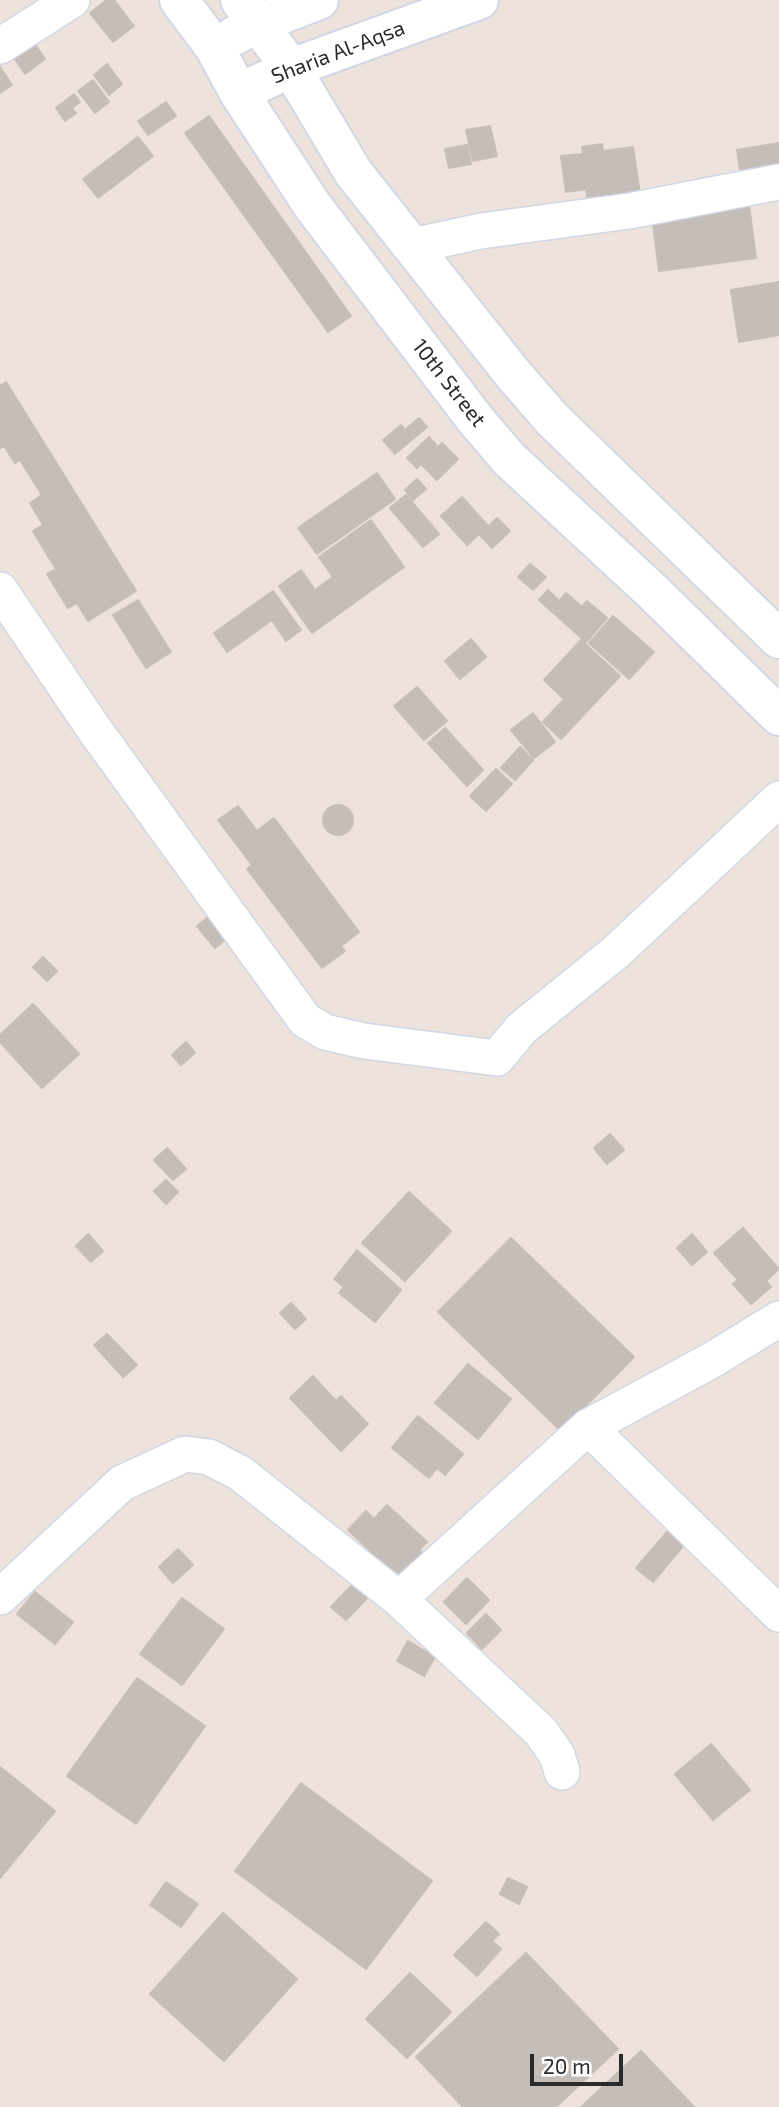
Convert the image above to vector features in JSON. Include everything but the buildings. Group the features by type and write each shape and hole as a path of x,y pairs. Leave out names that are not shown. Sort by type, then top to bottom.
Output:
{"main road":[{"name":"10th Street","path":"179,0 214,47 239,93 312,205 475,419 501,449 653,592 779,716"},
{"path":"214,47 248,12 319,0"},
{"name":"Sharia Al-Aqsa","path":"239,93 290,68 479,0"},
{"path":"248,12 290,68 354,172 513,374 552,419 779,639"}],"street":[{"path":"0,46 72,0"},
{"path":"412,246 481,231 629,211 779,182"},
{"path":"0,590 94,729 305,1020 325,1031 365,1041 497,1058 522,1028 616,952 779,799"},
{"path":"399,1598 588,1427 712,1360 779,1319"},
{"path":"588,1427 779,1614"},
{"path":"0,1597 122,1483 185,1454 209,1457 240,1473 399,1598 541,1732 557,1755 562,1772"}]}
